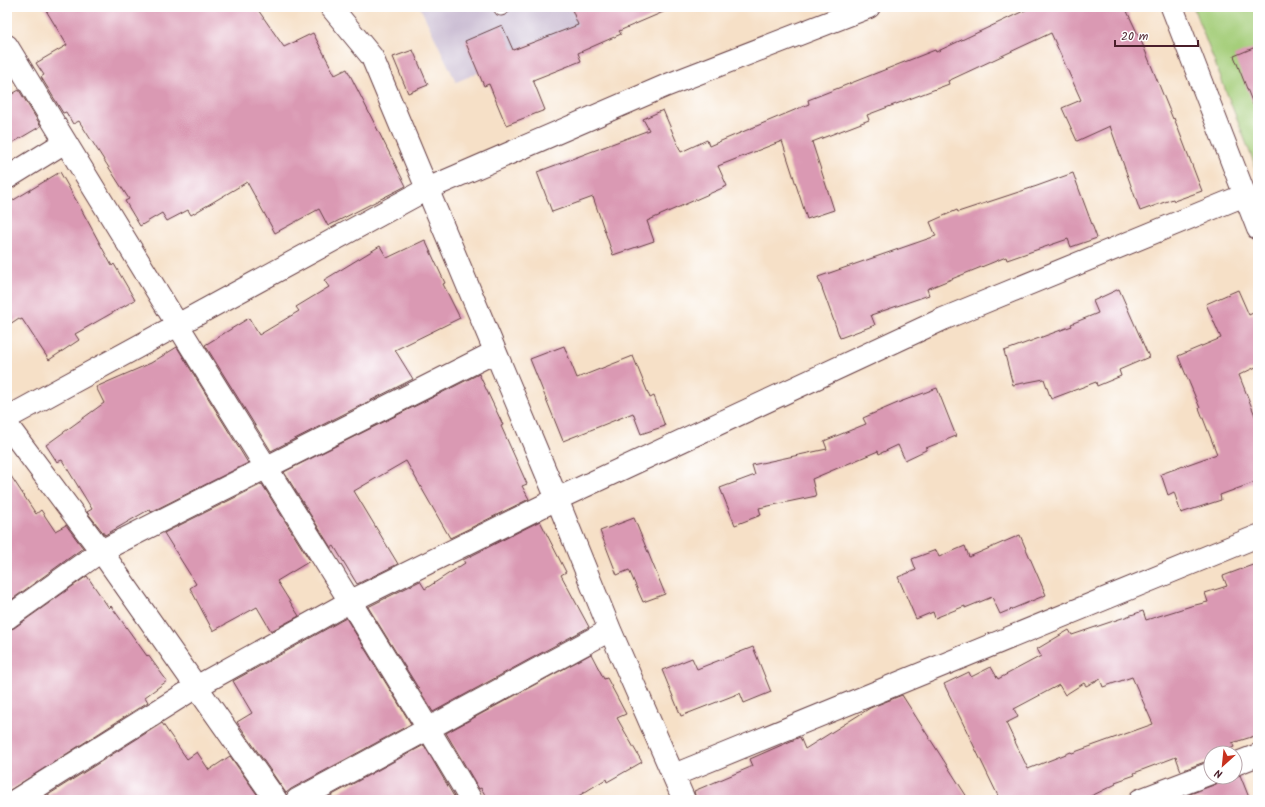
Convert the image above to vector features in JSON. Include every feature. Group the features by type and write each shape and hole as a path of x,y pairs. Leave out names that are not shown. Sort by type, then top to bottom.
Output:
{"street":[{"path":"331,7 372,57 557,499 610,630 684,800"},
{"path":"7,418 427,189 664,86 869,7"},
{"path":"1172,7 1258,229"},
{"path":"7,46 266,467 351,601 429,728 471,800"},
{"path":"7,178 65,142"},
{"path":"16,800 196,687 351,601 557,499 943,318 1245,195"},
{"path":"7,618 101,551 495,352"},
{"path":"7,425 101,551 276,800"},
{"path":"674,775 1258,536"},
{"path":"297,800 610,630"},
{"path":"1243,761 1258,755"},
{"path":"1140,800 1203,776"}],"lane":[{"path":"500,7 501,9 504,7"}],"shaded area":[{"path":"420,7 636,7 456,82"}],"green space":[{"path":"1193,7 1258,7 1258,173"}],"building":[{"path":"44,7 256,7 284,47 313,33 335,75 347,69 406,186 328,226 319,209 275,233 247,182 191,215 188,210 167,221 162,213 140,226 125,201 129,199 79,121 73,124 66,112 63,113 41,77 44,75 36,63 67,45"},
{"path":"571,7 675,7 619,31 621,34 578,53 581,61 533,80 545,110 506,125 489,84 484,86 465,41 502,25 513,50 578,25"},
{"path":"1032,7 1125,7 1142,43 1173,119 1174,118 1202,191 1174,201 1173,199 1140,211 1110,126 1077,141 1062,108 1081,100 1051,33 948,81 949,84 867,115 869,120 812,142 834,210 807,219 782,141 718,166 727,186 647,221 654,241 613,255 593,197 552,212 537,172 649,130 643,119 663,110 681,152 707,140 709,146 809,104 808,100 935,50 936,52"},
{"path":"1258,46 1258,114 1257,114 1234,56"},
{"path":"413,50 428,85 408,93 393,57"},
{"path":"19,90 41,126 7,146 7,97"},
{"path":"60,172 112,266 114,264 135,300 75,334 79,340 49,360 22,319 20,320 19,318 7,326 7,204"},
{"path":"1073,173 1097,238 1071,247 1068,239 1007,260 1006,257 927,289 929,295 871,315 875,325 840,338 818,277 936,236 930,222 957,210 958,212"},
{"path":"425,240 445,283 443,284 460,318 395,350 413,379 271,451 205,345 249,318 259,335 299,311 296,307 329,287 324,280 380,246 387,258"},
{"path":"1119,289 1149,357 1119,370 1121,376 1097,386 1096,382 1051,399 1044,379 1013,385 1004,351 1072,326 1071,324 1098,313 1093,301"},
{"path":"1238,290 1249,315 1253,313 1258,327 1258,366 1239,375 1258,423 1258,481 1220,495 1221,500 1181,513 1174,492 1168,495 1161,474 1217,454 1200,408 1178,356 1221,338 1206,304"},
{"path":"564,346 577,378 633,356 650,398 654,396 665,426 641,434 633,413 563,441 530,359"},
{"path":"177,347 248,463 151,512 150,509 105,535 87,512 92,509 62,460 57,462 46,445 104,403 96,387 151,363"},
{"path":"479,374 503,425 501,426 527,484 522,486 529,499 450,538 406,461 354,491 398,564 357,584 334,546 331,548 284,472"},
{"path":"937,388 956,436 926,448 926,450 905,460 898,445 879,454 878,451 812,479 816,496 759,508 761,515 735,525 720,488 755,475 752,465 827,449 824,441 866,424 863,418"},
{"path":"7,470 36,514 41,510 55,531 66,525 83,548 7,603"},
{"path":"262,484 310,561 277,581 299,616 271,631 257,607 213,631 190,588 196,584 164,533"},
{"path":"634,518 665,594 643,602 629,570 617,575 600,531"},
{"path":"540,521 566,572 561,575 589,627 433,712 368,607 420,581 425,589 465,563 463,560"},
{"path":"1020,535 1046,595 1000,614 992,597 935,618 933,612 916,619 898,577 916,570 912,559 936,550 939,557 965,546 969,557"},
{"path":"1258,563 1258,735 1232,743 1233,745 1203,745 1203,763 1181,771 1176,757 1134,773 1135,775 1115,782 1116,784 1083,800 1000,800 944,684 969,672 971,677 991,667 998,679 1041,656 1037,649 1069,630 1072,635 1143,611 1146,620 1208,602 1205,593 1227,586 1223,576","holes":["1132,677 1153,724 1072,753 1071,752 1028,769 1006,723 1018,717 1014,709 1059,685 1065,695 1084,683 1086,686 1100,679 1103,687"]},
{"path":"87,576 109,608 111,606 167,681 145,697 148,702 7,792 7,630 14,628"},
{"path":"346,618 411,724 286,793 237,722 252,713 233,681"},
{"path":"753,647 771,692 744,703 740,693 681,716 662,670 692,658 697,669"},
{"path":"591,654 604,679 607,678 626,714 617,718 642,762 607,782 606,779 572,800 488,800 481,788 479,789 446,733"},
{"path":"902,695 969,800 696,800 694,791 753,766 750,759 800,737 805,749 870,708"},
{"path":"162,723 187,759 197,752 209,770 230,756 261,800 40,800"},
{"path":"424,745 456,800 323,800"},
{"path":"1243,782 1250,800 1192,800 1190,794 1213,785 1243,785"}]}
